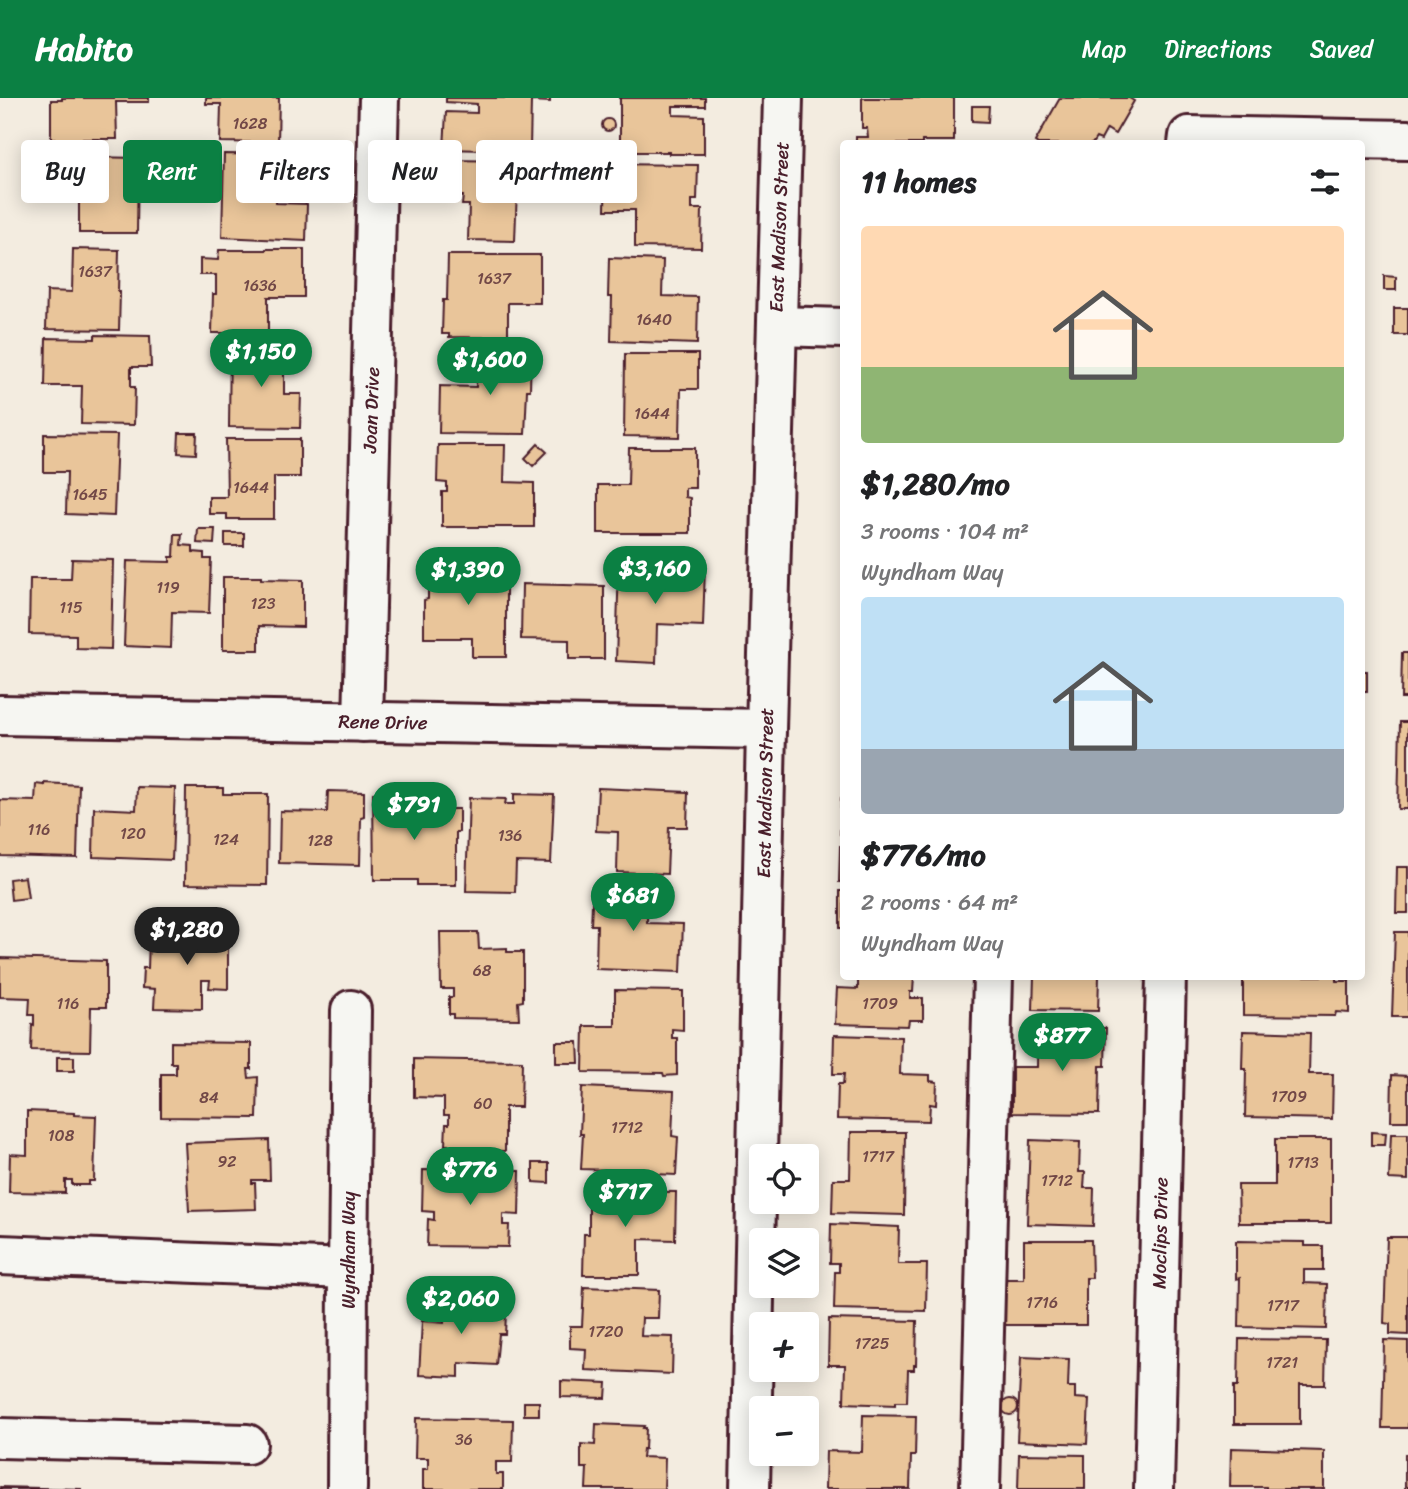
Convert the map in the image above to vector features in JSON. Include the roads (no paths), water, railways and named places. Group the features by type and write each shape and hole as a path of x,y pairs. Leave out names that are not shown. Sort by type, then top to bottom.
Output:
{"street":[{"name":"Joan Drive","path":"363,722 379,98"},
{"name":"East Madison Street","path":"750,1489 783,98"},
{"path":"1189,140 1408,140"},
{"path":"777,326 840,328"},
{"name":"Rene Drive","path":"0,715 766,729"},
{"path":"980,1489 993,980"},
{"name":"Moclips Drive","path":"1154,1489 1166,980"},
{"name":"Wyndham Way","path":"347,1489 351,1010"},
{"path":"0,1255 348,1269"},
{"path":"0,1438 247,1444"}]}
